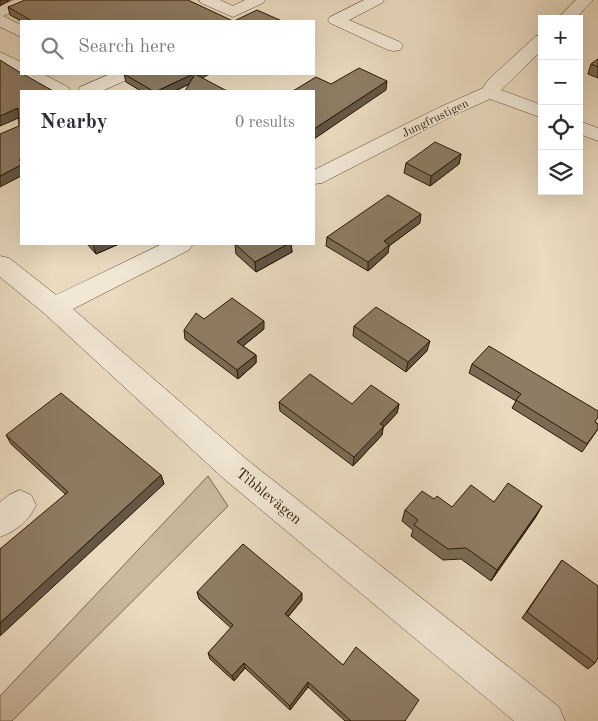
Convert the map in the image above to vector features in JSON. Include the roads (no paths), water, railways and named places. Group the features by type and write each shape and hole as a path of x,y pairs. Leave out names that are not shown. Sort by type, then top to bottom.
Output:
{"street":[{"path":"0,12 27,0"},
{"path":"207,0 233,16 257,0"},
{"path":"376,0 336,20 394,46"},
{"path":"569,15 585,0"},
{"path":"0,20 20,31"},
{"name":"Jungfrustigen","path":"315,177 445,112 490,92 495,84 538,44"},
{"path":"0,57 20,68"},
{"path":"32,75 59,90"},
{"path":"88,90 109,76"},
{"path":"490,92 538,110"},
{"path":"583,128 598,134"},
{"path":"54,307 179,245"},
{"name":"Tibblevägen","path":"0,264 54,307 234,468 545,721"}]}
